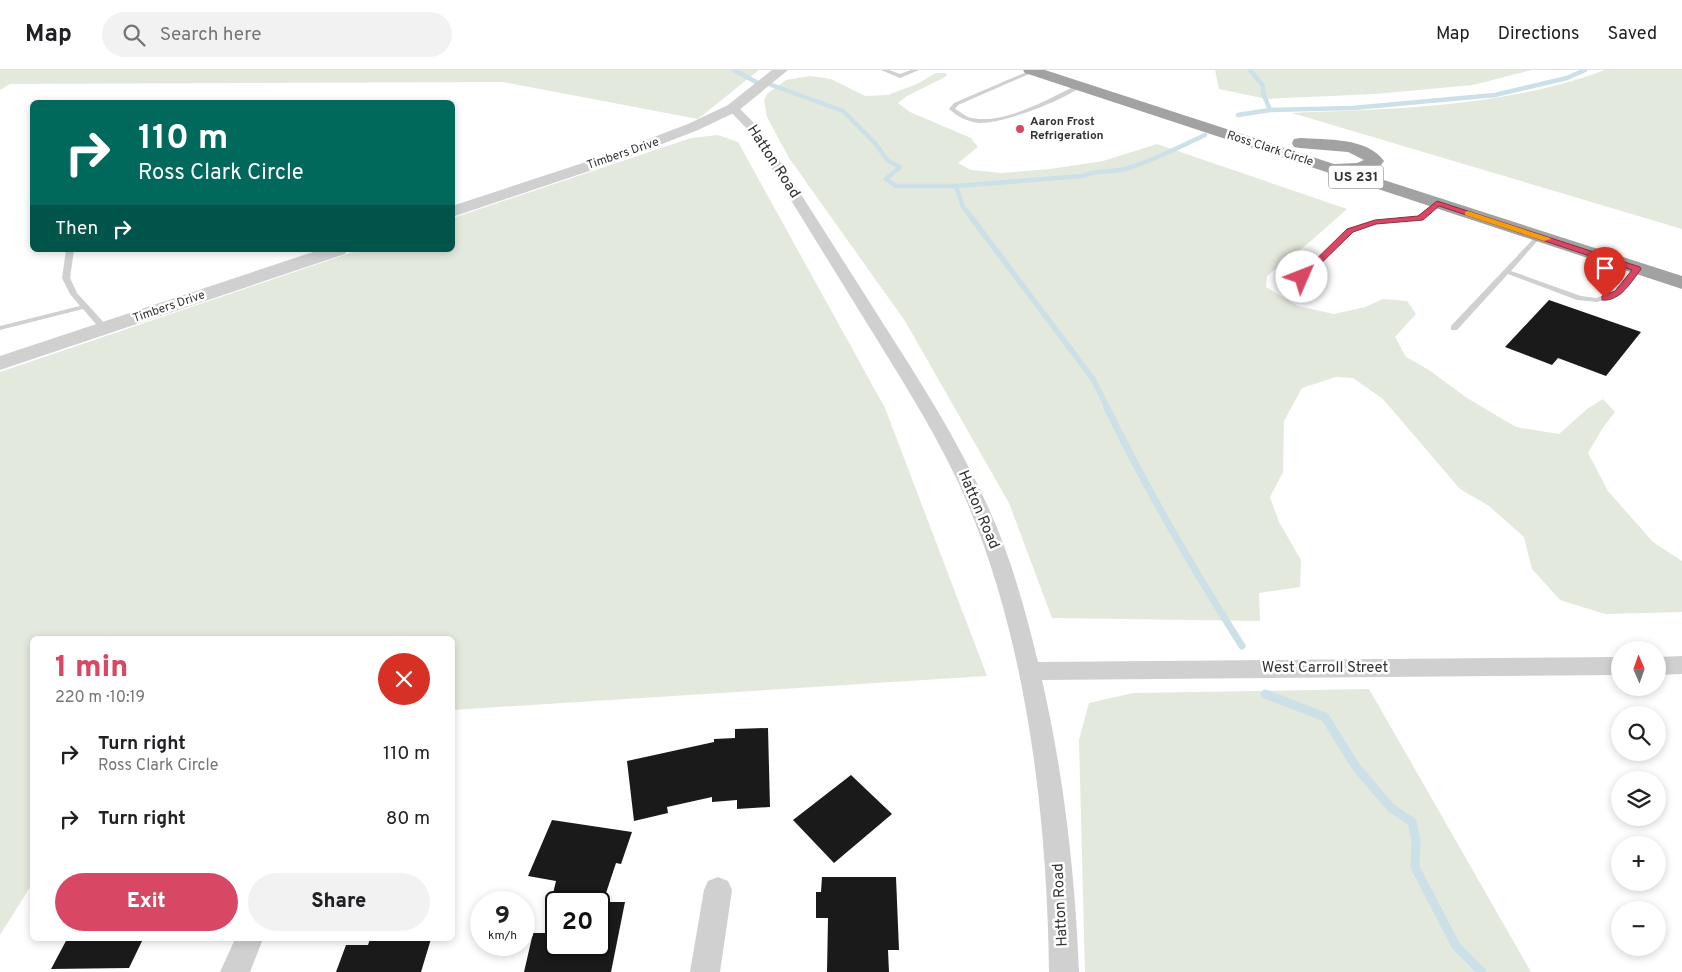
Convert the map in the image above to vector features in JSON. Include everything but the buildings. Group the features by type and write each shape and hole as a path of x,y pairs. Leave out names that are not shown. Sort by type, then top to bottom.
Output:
{"highway":[{"name":"Ross Clark Circle","path":"1071,70 1536,218"},
{"name":"Ross Clark Circle","path":"1031,71 1538,237 1642,261 1682,283"},
{"path":"1325,167 1360,168 1370,165"}],"street":[{"name":"Timbers Drive","path":"455,211 657,142 714,118 733,108 781,70"},
{"name":"Hatton Road","path":"733,108 753,128 930,412 957,460 980,509 998,558 1029,671 1050,784 1058,851 1064,972"},
{"name":"Timbers Drive","path":"0,363 332,252"},
{"path":"1666,666 1682,665"},
{"name":"West Carroll Street","path":"1029,671 1611,666"},
{"path":"705,972 718,890"},
{"path":"235,972 248,941"}],"lane":[{"path":"887,70 900,76 916,70"},
{"path":"1031,71 956,104 952,109 961,115 978,120 996,121 1079,86"},
{"path":"1290,289 1350,230 1375,222 1420,218 1437,204"},
{"path":"1454,328 1538,237"},
{"path":"70,252 66,278 74,294 104,328"},
{"path":"1505,272 1580,298 1597,300 1618,293 1642,261"},
{"path":"0,328 84,307"}],"shaded area":[{"path":"0,70 759,70 698,119 503,82 10,84 0,90"},
{"path":"1215,70 1532,70 1473,85 1375,94 1267,99 1219,89"},
{"path":"1605,70 1682,70 1682,229 1292,113 1372,110 1490,99 1529,92"},
{"path":"936,73 946,73 947,76 907,96 898,103 910,112 971,138 978,147 958,163 971,170 1002,173 1050,169 1103,161 1157,144 1347,209 1267,276 1266,287 1298,306 1334,314 1365,307 1383,299 1407,301 1416,314 1395,337 1406,357 1429,370 1467,398 1516,427 1559,434 1587,409 1603,399 1615,412 1602,429 1588,453 1608,491 1653,542 1682,561 1682,612 1605,614 1560,600 1532,569 1524,537 1489,506 1460,489 1383,399 1353,378 1336,377 1302,388 1284,421 1283,472 1270,497 1279,522 1301,560 1300,587 1259,593 1260,621 1052,618 1009,503 905,321 789,158 767,117 764,100 767,94 786,80 810,76 831,79 865,96 888,95 917,84"},
{"path":"718,135 738,142 885,408 987,676 455,710 455,636 30,636 30,887 0,935 0,372 353,252 455,252 455,217 691,138"},
{"path":"1369,689 1531,972 1085,972 1079,740 1089,703 1133,693"}],"waterway":[{"path":"734,70 756,82"},
{"path":"1250,70 1263,86 1263,93 1270,110"},
{"path":"1270,110 1353,108 1495,95 1567,78 1585,70"},
{"path":"769,84 843,111 874,142 888,161 900,167 886,179 896,186 956,186"},
{"path":"1238,115 1270,110"},
{"path":"956,186 1083,176 1119,170 1156,158 1205,135"},
{"path":"956,186 963,207 972,218"},
{"path":"971,217 1093,379 1108,409"},
{"path":"1107,408 1171,529 1242,646"},
{"path":"1265,694 1325,717 1356,767 1391,808 1412,822 1416,840 1415,867 1456,946 1482,972"}],"slow traffic":[{"path":"1468,213 1547,239"}],"place":[{"name":"Aaron Frost Refrigeration","path":"1020,129"}],"route":[{"path":"1302,277 1350,230 1375,222 1420,218 1437,204 1637,269 1618,293 1605,298"}]}
